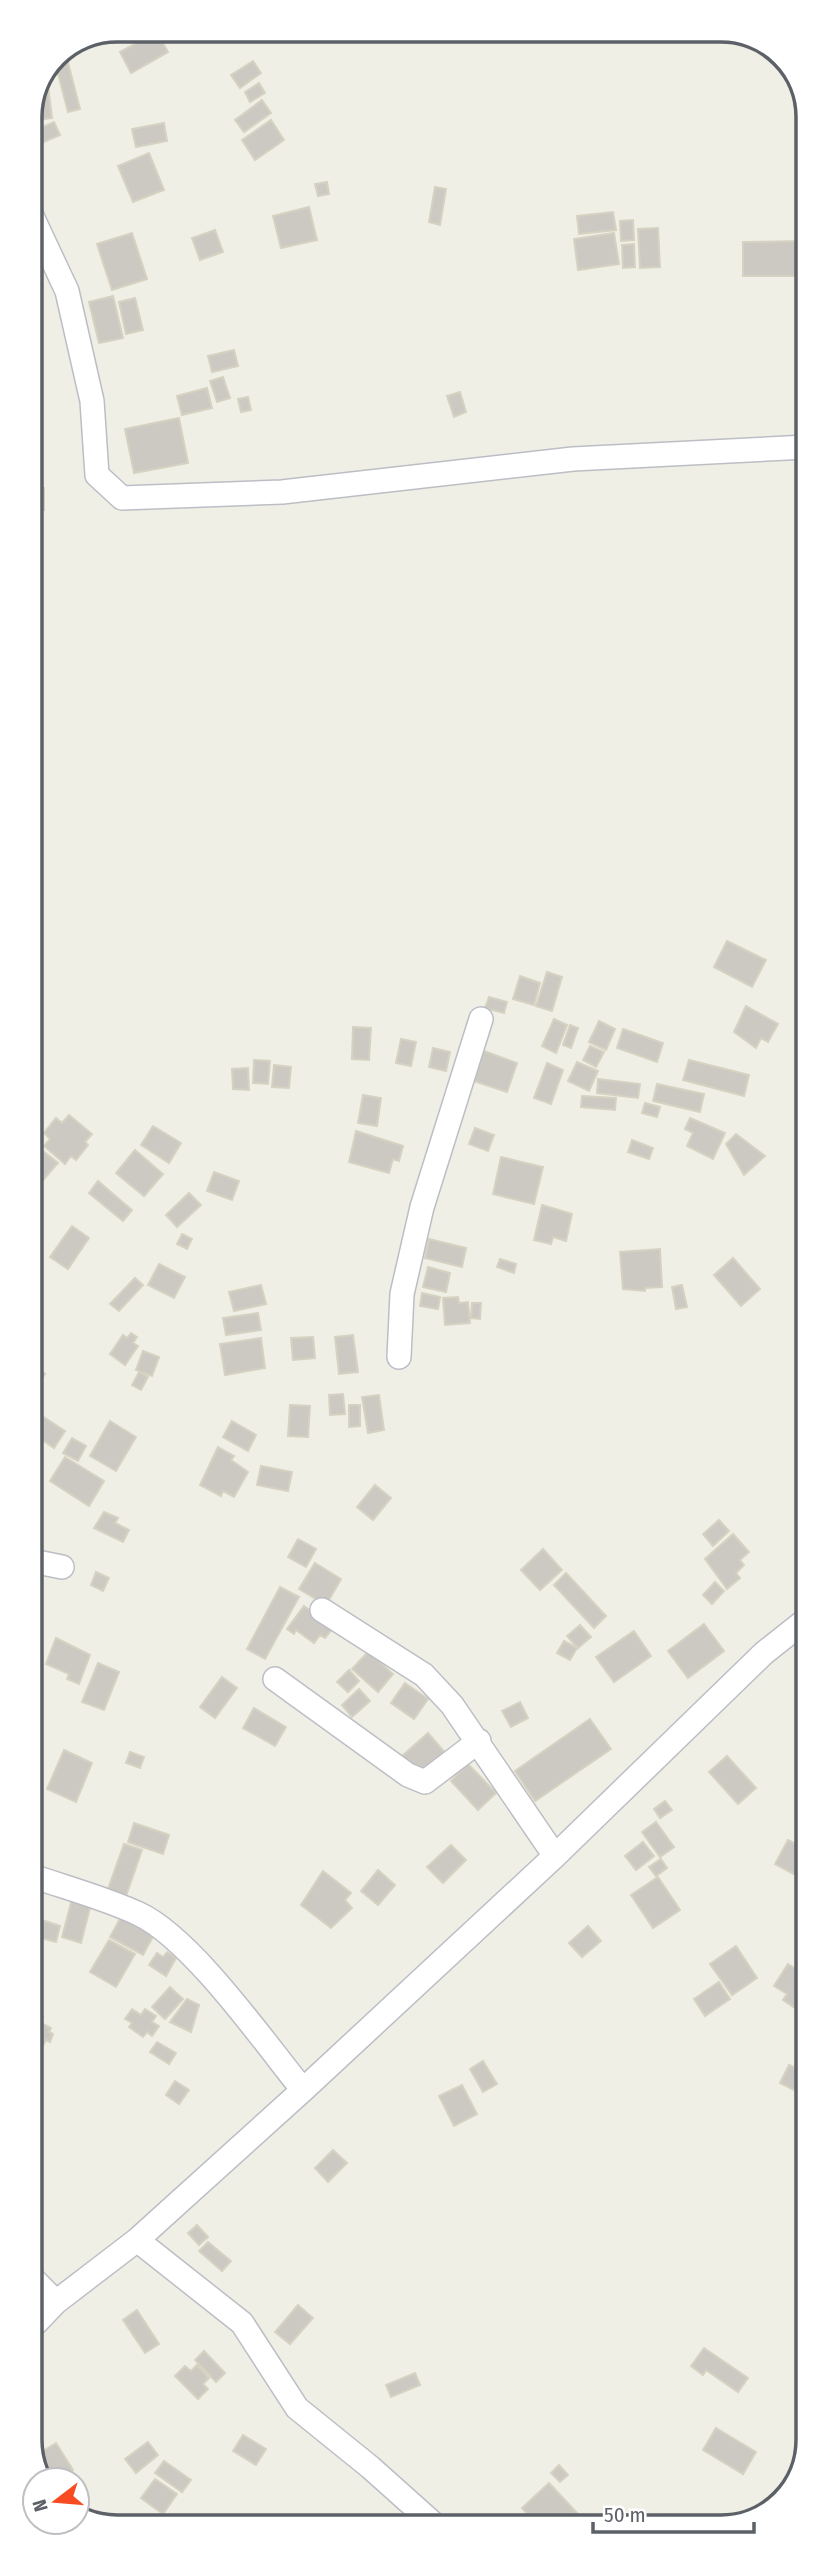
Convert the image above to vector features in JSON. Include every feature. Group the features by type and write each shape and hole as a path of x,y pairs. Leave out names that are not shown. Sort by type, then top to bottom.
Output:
{"street":[{"path":"42,238 67,291 92,401 97,475 122,498 282,492 573,460 796,448"},
{"path":"399,1357 402,1294 422,1207 481,1019"},
{"path":"42,1563 62,1567"},
{"path":"323,1610 424,1675 452,1705 479,1741 555,1856"},
{"path":"42,2317 56,2302 137,2240 303,2090 555,1856 764,1653 796,1628"},
{"path":"275,1679 408,1775 425,1782 479,1741"},
{"path":"42,1879 141,1914 171,1937 211,1976 303,2090"},
{"path":"137,2240 242,2323 297,2408 424,2515"},
{"path":"42,2288 56,2302"}],"building":[{"path":"138,42 162,42 168,52 131,73 120,52"},
{"path":"68,61 80,109 68,112 58,72"},
{"path":"253,61 261,73 240,88 231,75"},
{"path":"259,83 265,93 250,102 245,92"},
{"path":"48,88 52,118 42,119 43,103"},
{"path":"262,100 271,113 244,132 235,120"},
{"path":"271,120 284,140 255,160 242,140"},
{"path":"54,122 60,135 42,143 42,127"},
{"path":"164,123 167,141 136,147 132,129"},
{"path":"149,153 164,190 133,202 118,166"},
{"path":"327,182 329,194 318,196 315,184"},
{"path":"435,187 446,189 440,225 429,222"},
{"path":"309,207 317,240 281,248 273,216"},
{"path":"613,212 616,230 579,234 577,216"},
{"path":"633,220 634,240 621,241 620,221"},
{"path":"658,228 660,267 640,268 638,229"},
{"path":"215,230 223,252 200,260 192,238"},
{"path":"132,233 147,279 112,290 97,244"},
{"path":"614,233 619,264 578,270 574,239"},
{"path":"796,241 796,276 743,276 743,242"},
{"path":"634,244 635,267 623,268 622,245"},
{"path":"113,296 123,338 99,343 89,302"},
{"path":"135,298 143,330 126,334 119,302"},
{"path":"234,350 238,366 212,372 208,356"},
{"path":"223,377 230,398 217,402 210,381"},
{"path":"207,388 212,408 182,415 177,396"},
{"path":"460,392 466,412 454,417 447,396"},
{"path":"248,397 251,410 241,412 238,399"},
{"path":"179,418 188,463 134,473 125,429"},
{"path":"42,488 44,488 42,510"},
{"path":"727,941 766,960 752,987 714,967"},
{"path":"547,972 562,977 552,1011 536,1006"},
{"path":"520,976 540,983 534,1005 513,999"},
{"path":"489,997 507,1002 504,1013 485,1008"},
{"path":"746,1006 778,1024 768,1042 761,1038 756,1048 734,1032"},
{"path":"554,1019 567,1025 556,1053 542,1046"},
{"path":"599,1021 615,1029 606,1050 589,1042"},
{"path":"570,1025 578,1028 571,1048 563,1045"},
{"path":"353,1027 371,1028 369,1060 352,1059"},
{"path":"623,1029 663,1043 657,1062 617,1048"},
{"path":"401,1039 416,1042 411,1066 396,1063"},
{"path":"590,1046 604,1052 596,1067 583,1060"},
{"path":"433,1048 450,1052 446,1071 429,1067"},
{"path":"484,1051 517,1063 507,1092 474,1081"},
{"path":"254,1060 270,1061 268,1084 253,1083"},
{"path":"689,1060 749,1075 744,1096 683,1080"},
{"path":"577,1062 598,1071 589,1091 568,1081"},
{"path":"547,1063 563,1070 551,1104 534,1098"},
{"path":"274,1065 291,1067 289,1088 272,1087"},
{"path":"248,1068 249,1090 233,1089 232,1069"},
{"path":"598,1079 640,1084 638,1098 597,1093"},
{"path":"657,1084 704,1094 700,1112 653,1101"},
{"path":"363,1095 381,1098 377,1126 358,1123"},
{"path":"582,1096 616,1098 615,1110 581,1107"},
{"path":"645,1103 660,1107 657,1117 642,1113"},
{"path":"69,1115 92,1134 85,1142 88,1145 76,1160 71,1156 65,1164 44,1146 50,1139 44,1133 56,1118 62,1123"},
{"path":"690,1118 725,1133 713,1159 687,1146 693,1133 685,1129"},
{"path":"153,1126 181,1143 169,1163 141,1145"},
{"path":"475,1128 494,1135 488,1151 469,1144"},
{"path":"356,1131 403,1146 399,1161 393,1159 389,1173 349,1162"},
{"path":"736,1134 765,1156 744,1175 726,1144"},
{"path":"632,1140 653,1148 649,1159 628,1152"},
{"path":"42,1150 58,1163 42,1181"},
{"path":"135,1150 163,1174 144,1196 116,1173"},
{"path":"501,1157 543,1167 534,1204 493,1194"},
{"path":"214,1172 239,1181 232,1200 207,1191"},
{"path":"98,1181 132,1210 123,1221 89,1193"},
{"path":"189,1193 201,1205 177,1227 166,1215"},
{"path":"542,1205 572,1214 566,1241 553,1237 551,1244 534,1240"},
{"path":"72,1226 89,1238 68,1269 50,1257"},
{"path":"182,1234 192,1239 187,1249 177,1244"},
{"path":"429,1239 466,1248 462,1267 425,1258"},
{"path":"660,1249 662,1287 645,1288 645,1291 623,1289 620,1252"},
{"path":"733,1258 760,1289 741,1306 714,1275"},
{"path":"500,1259 516,1264 514,1273 497,1267"},
{"path":"159,1264 185,1277 174,1298 148,1285"},
{"path":"428,1267 450,1273 446,1292 423,1287"},
{"path":"135,1278 143,1285 119,1311 110,1304"},
{"path":"261,1285 266,1304 234,1311 229,1292"},
{"path":"682,1285 687,1307 676,1309 672,1287"},
{"path":"422,1293 440,1297 438,1309 420,1306"},
{"path":"458,1297 459,1303 468,1302 470,1323 445,1325 443,1298"},
{"path":"472,1303 481,1303 480,1319 471,1318"},
{"path":"258,1313 261,1330 226,1335 223,1318"},
{"path":"131,1333 137,1337 133,1343 138,1346 125,1365 110,1354 123,1335 127,1338"},
{"path":"353,1335 358,1372 339,1374 335,1337"},
{"path":"313,1337 315,1358 293,1360 291,1338"},
{"path":"261,1338 265,1368 225,1375 220,1344"},
{"path":"143,1351 159,1357 152,1376 136,1370"},
{"path":"139,1372 148,1377 141,1390 132,1385"},
{"path":"343,1394 345,1414 330,1415 329,1395"},
{"path":"379,1395 384,1430 368,1433 362,1397"},
{"path":"290,1405 310,1406 308,1437 288,1436"},
{"path":"349,1405 360,1405 360,1426 349,1427"},
{"path":"42,1416 65,1431 54,1448 42,1440"},
{"path":"110,1421 136,1437 116,1471 90,1456"},
{"path":"232,1421 256,1435 248,1451 223,1437"},
{"path":"72,1438 86,1446 78,1461 63,1453"},
{"path":"218,1447 234,1456 231,1460 248,1472 234,1497 223,1491 221,1496 200,1485"},
{"path":"65,1457 104,1481 89,1506 50,1481"},
{"path":"261,1466 292,1472 288,1491 257,1485"},
{"path":"375,1485 391,1498 373,1520 357,1507"},
{"path":"104,1512 118,1518 115,1523 129,1530 123,1542 94,1528"},
{"path":"719,1520 729,1531 713,1546 703,1534"},
{"path":"733,1534 749,1552 740,1560 744,1565 736,1573 740,1578 727,1589 705,1559"},
{"path":"298,1539 316,1549 306,1567 288,1557"},
{"path":"543,1549 562,1570 540,1590 521,1570"},
{"path":"315,1563 341,1579 326,1605 299,1589"},
{"path":"96,1572 109,1578 103,1591 91,1585"},
{"path":"566,1573 606,1616 594,1628 554,1585"},
{"path":"715,1582 724,1591 712,1604 703,1595"},
{"path":"280,1587 299,1597 265,1659 247,1649"},
{"path":"304,1606 333,1628 325,1638 320,1635 314,1643 296,1630 294,1634 287,1629"},
{"path":"704,1624 724,1651 688,1678 668,1651"},
{"path":"580,1625 591,1637 578,1648 567,1636"},
{"path":"634,1631 651,1656 614,1682 596,1657"},
{"path":"56,1638 90,1655 79,1684 67,1679 69,1674 46,1664"},
{"path":"564,1641 577,1648 570,1660 557,1653"},
{"path":"368,1652 393,1674 378,1692 352,1669"},
{"path":"98,1663 119,1672 104,1710 82,1702"},
{"path":"349,1670 359,1681 348,1692 337,1682"},
{"path":"222,1677 237,1688 215,1718 200,1707"},
{"path":"405,1683 428,1699 414,1719 391,1703"},
{"path":"359,1689 370,1701 352,1717 342,1705"},
{"path":"520,1702 528,1718 511,1727 502,1711"},
{"path":"254,1708 286,1727 275,1746 243,1728"},
{"path":"590,1719 611,1749 535,1801 515,1771"},
{"path":"428,1733 447,1755 421,1779 402,1756"},
{"path":"64,1750 92,1763 76,1802 47,1789"},
{"path":"130,1752 144,1757 140,1768 126,1763"},
{"path":"727,1756 756,1788 738,1804 709,1772"},
{"path":"468,1764 496,1793 478,1810 451,1781"},
{"path":"665,1801 672,1810 660,1818 654,1809"},
{"path":"656,1822 674,1847 660,1857 642,1832"},
{"path":"134,1823 169,1835 163,1854 128,1842"},
{"path":"788,1840 796,1844 796,1875 775,1864"},
{"path":"643,1842 654,1856 636,1870 625,1856"},
{"path":"124,1844 142,1850 126,1896 108,1889"},
{"path":"451,1845 466,1860 443,1883 427,1867"},
{"path":"661,1859 667,1868 656,1876 649,1867"},
{"path":"378,1870 395,1885 378,1905 361,1891"},
{"path":"323,1871 351,1893 345,1900 352,1908 331,1928 301,1905"},
{"path":"658,1877 680,1910 653,1928 631,1895"},
{"path":"72,1899 91,1904 81,1943 62,1937"},
{"path":"122,1915 155,1933 143,1955 110,1937"},
{"path":"42,1920 60,1926 56,1942 42,1938"},
{"path":"588,1926 601,1941 582,1957 569,1943"},
{"path":"109,1940 135,1954 116,1987 90,1972"},
{"path":"736,1946 757,1978 732,1995 710,1964"},
{"path":"167,1952 176,1958 166,1976 149,1965 157,1953 163,1957"},
{"path":"788,1964 796,1969 796,2009 783,2000 787,1994 774,1986"},
{"path":"719,1982 730,1999 705,2016 694,1999"},
{"path":"170,1987 183,1999 165,2019 152,2007"},
{"path":"187,1999 199,2005 191,2032 170,2022"},
{"path":"132,2009 141,2015 145,2009 156,2016 152,2022 159,2026 152,2036 147,2032 143,2037 129,2027 132,2023 125,2019"},
{"path":"42,2024 51,2028 49,2032 53,2034 50,2042 46,2040 42,2047"},
{"path":"157,2042 176,2053 169,2064 150,2052"},
{"path":"483,2061 497,2084 483,2092 470,2069"},
{"path":"789,2065 796,2068 796,2091 780,2083"},
{"path":"175,2081 189,2090 179,2104 166,2095"},
{"path":"462,2085 477,2114 454,2126 439,2096"},
{"path":"333,2150 347,2163 328,2182 315,2168"},
{"path":"197,2225 208,2237 199,2245 188,2233"},
{"path":"208,2242 231,2261 222,2271 199,2251"},
{"path":"298,2305 313,2318 290,2344 275,2332"},
{"path":"137,2310 159,2344 145,2353 123,2320"},
{"path":"704,2348 748,2378 738,2392 706,2370 703,2375 691,2366"},
{"path":"204,2351 225,2373 216,2382 195,2360"},
{"path":"197,2365 209,2378 203,2384 208,2389 198,2399 175,2376 185,2366 191,2371"},
{"path":"415,2373 420,2385 391,2397 386,2385"},
{"path":"716,2428 756,2452 743,2474 703,2450"},
{"path":"243,2435 266,2449 256,2465 233,2451"},
{"path":"148,2442 158,2455 136,2473 125,2459"},
{"path":"56,2443 70,2466 47,2466 43,2451"},
{"path":"164,2461 191,2480 182,2492 155,2473"},
{"path":"559,2465 568,2475 560,2482 551,2473"},
{"path":"155,2479 177,2494 163,2514 141,2498"},
{"path":"549,2483 579,2515 528,2515 522,2508"}]}
